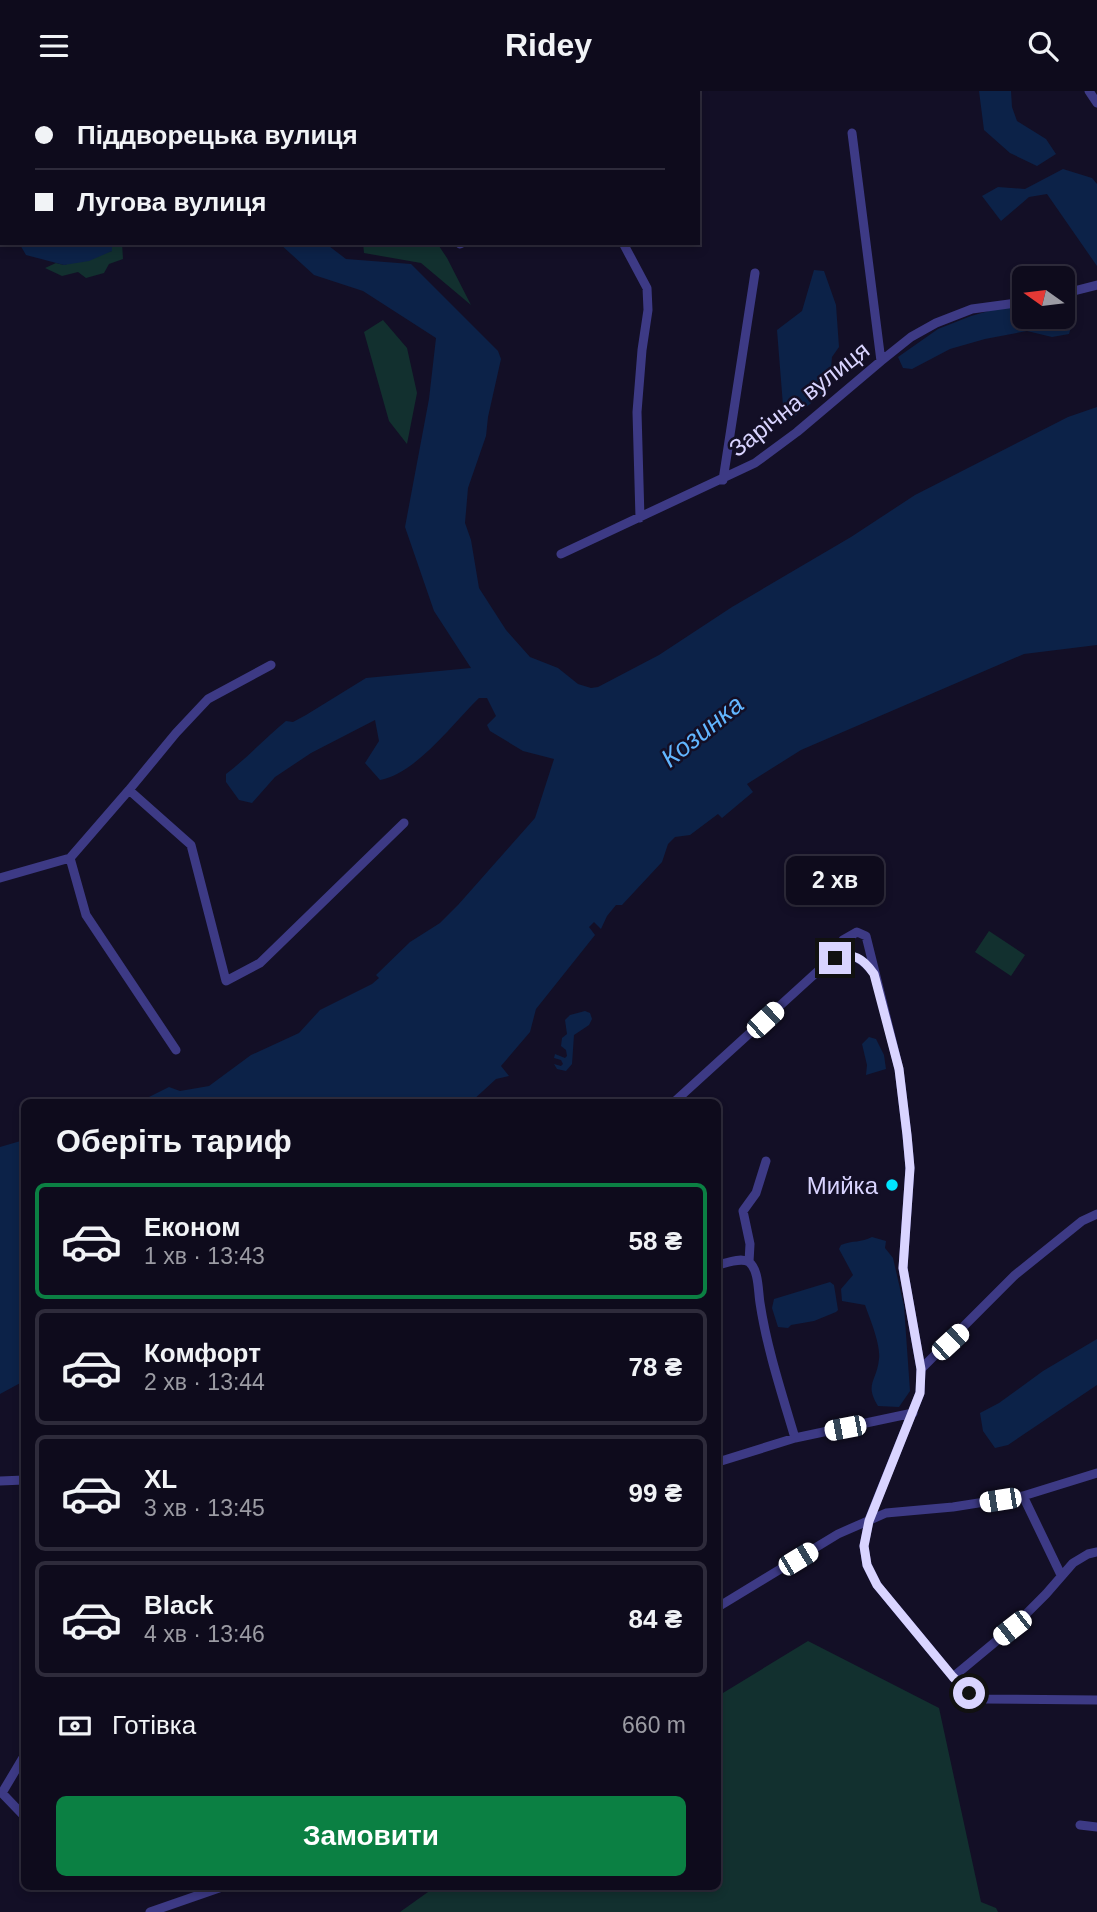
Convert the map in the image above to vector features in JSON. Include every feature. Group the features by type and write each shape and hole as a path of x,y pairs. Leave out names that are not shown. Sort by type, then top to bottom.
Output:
{"street":[{"path":"1089,91 1097,103"},
{"path":"852,134 881,361"},
{"path":"624,245 647,288 648,310 637,412 640,518"},
{"path":"723,479 755,273"},
{"path":"1075,291 1097,285"},
{"name":"Зарічна вулиця","path":"561,554 723,479 766,456 911,337 951,316 972,309 1012,304"},
{"path":"0,878 71,858 208,698 271,665"},
{"path":"129,790 191,845 226,981 260,963 404,823"},
{"path":"71,858 86,915 176,1050"},
{"path":"823,966 843,940 852,933 859,932 867,939 899,1069 910,1168 903,1268 921,1369 920,1393 869,1521 864,1546 867,1565 877,1585 969,1693 983,1699 1097,1700"},
{"path":"677,1099 835,958 852,955 864,961 874,974"},
{"path":"766,1161 756,1193 743,1211 750,1244 749,1262 756,1272 762,1319 795,1438"},
{"path":"921,1369 1016,1275 1082,1221 1097,1213"},
{"path":"721,1264 741,1260 749,1262"},
{"path":"721,1461 795,1438 913,1413"},
{"path":"721,1605 838,1534 886,1513 953,1507 1023,1496 1097,1473"},
{"path":"0,1481 21,1480"},
{"path":"1023,1496 1061,1575"},
{"path":"953,1677 1012,1628 1073,1563 1097,1552"},
{"path":"21,1761 1,1794 21,1813"},
{"path":"1080,1825 1097,1827"},
{"path":"150,1912 213,1890"}],"green space":[{"path":"112,245 122,245 123,259 109,264 104,273 86,278 78,272 62,276 45,268 56,263 64,265 112,251"},
{"path":"363,245 438,245 471,305 421,263 364,253"},
{"path":"383,320 407,348 417,393 407,444 389,421 364,332"},
{"path":"989,931 1025,955 1011,976 975,952"},
{"path":"808,1641 939,1708 981,1902 996,1908 998,1912 400,1912 431,1890 721,1890 721,1694"}],"water":[{"path":"979,91 1011,91 1012,107 1017,121 1046,139 1056,154 1037,166 1010,153 984,130"},
{"path":"1063,169 1092,178 1097,184 1097,266 1047,194 1029,197 1001,221 982,196 998,187 1025,189"},
{"path":"20,245 112,245 112,251 89,261 64,265 26,255"},
{"name":"Козинка","path":"281,245 328,245 346,259 411,264 498,351 501,359 486,436 468,488 465,523 471,540 479,588 506,630 530,657 558,668 578,684 598,687 659,655 915,495 1068,417 1097,407 1097,645 1024,654 801,750 747,784 753,792 722,818 718,814 690,835 675,837 668,844 662,862 622,905 616,905 601,929 594,922 589,927 595,935 536,1009 530,1032 501,1066 509,1076 496,1079 474,1099 145,1099 169,1087 180,1091 209,1086 251,1055 299,1033 320,1010 372,984 379,978 376,975 410,942 440,923 458,905 535,818 554,759 523,751 490,731 487,725 496,716 487,698 479,698 420,758 394,776 380,780 365,763 379,741 375,720 311,753 275,777 252,803 239,800 226,782 226,774 286,721 293,722 366,678 471,668 434,611 405,527 429,399 436,338 363,291 314,275"},
{"path":"814,270 824,271 836,305 839,347 832,357 829,389 791,419 784,418 777,330 802,311"},
{"path":"1010,305 1012,329 1070,329 1069,334 1052,337 1027,331 985,339 950,349 912,369 903,368 898,357 938,329"},
{"path":"585,1011 590,1013 592,1019 589,1025 574,1035 572,1064 566,1071 557,1069 554,1064 563,1064 561,1060 554,1058 555,1054 565,1058 567,1056 566,1050 561,1046 562,1038 567,1034 565,1020 570,1015"},
{"path":"869,1037 876,1039 884,1055 886,1069 866,1075 867,1065 862,1044"},
{"path":"21,1141 21,1383 0,1394 0,1147"},
{"path":"872,1237 886,1241 885,1248 893,1258 904,1306 910,1391 899,1407 878,1406 874,1399 872,1387 879,1353 865,1305 842,1301 841,1289 853,1275 839,1249 841,1245 849,1242"},
{"path":"830,1282 834,1285 838,1310 836,1312 788,1328 778,1327 772,1308 774,1299"},
{"path":"1097,1339 1097,1385 1008,1445 995,1448 983,1431 980,1413"}],"place":[{"name":"Мийка","path":"892,1185"}],"route":[{"path":"835,958 856,956 864,961 874,974 899,1069 910,1168 903,1268 921,1369 920,1393 869,1521 864,1546 867,1565 877,1585 969,1693"}]}
